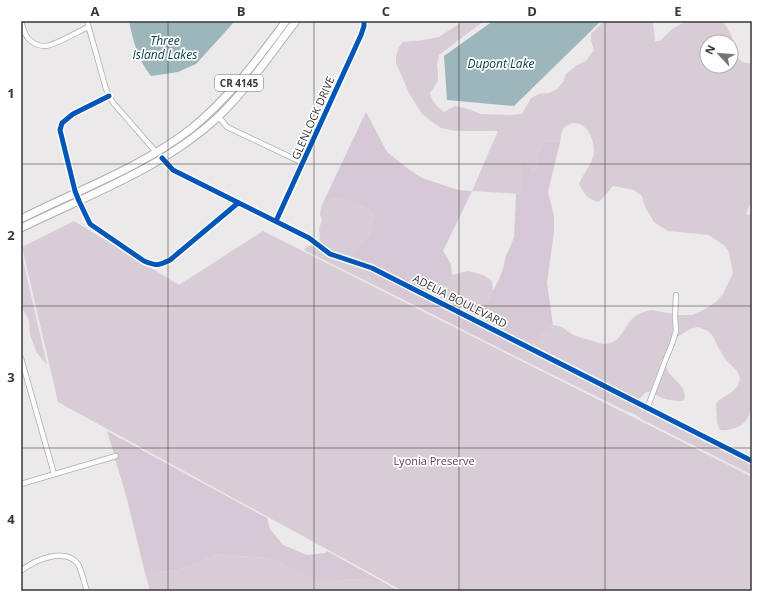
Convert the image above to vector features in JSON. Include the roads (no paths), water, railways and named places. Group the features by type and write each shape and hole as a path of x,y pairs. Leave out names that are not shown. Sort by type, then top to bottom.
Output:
{"main road":[{"name":"CR 4145","path":"21,219 137,164 192,128 241,80 286,21"},
{"name":"CR 4145","path":"21,228 131,175 162,158 190,139 218,116 232,102 296,21"},
{"path":"162,158 167,145"}],"street":[{"path":"21,21 28,39 36,44 45,46 88,27"},
{"path":"87,21 109,96 114,104 156,152"},
{"name":"GLENLOCK DRIVE","path":"276,221 361,35 364,21"},
{"path":"109,96 73,114 62,123 60,130 76,194 90,224 144,261 154,265 162,264 170,260 238,203"},
{"path":"218,116 227,126 303,163"},
{"name":"ADELIA BOULEVARD","path":"162,158 173,170 309,238 330,254 372,268 752,461"},
{"path":"647,408 676,331 676,295"},
{"path":"21,358 54,474"},
{"path":"21,484 116,456"},
{"path":"21,570 26,566 55,555 71,558 80,568 87,591"}],"water":[{"name":"Three Island Lakes","path":"129,21 235,21 196,64 178,72 151,76 146,70 137,50"},
{"name":"Dupont Lake","path":"493,21 601,21 514,106 447,100 444,56"}],"park label":[{"name":"Lyonia Preserve","path":"434,461"}]}
